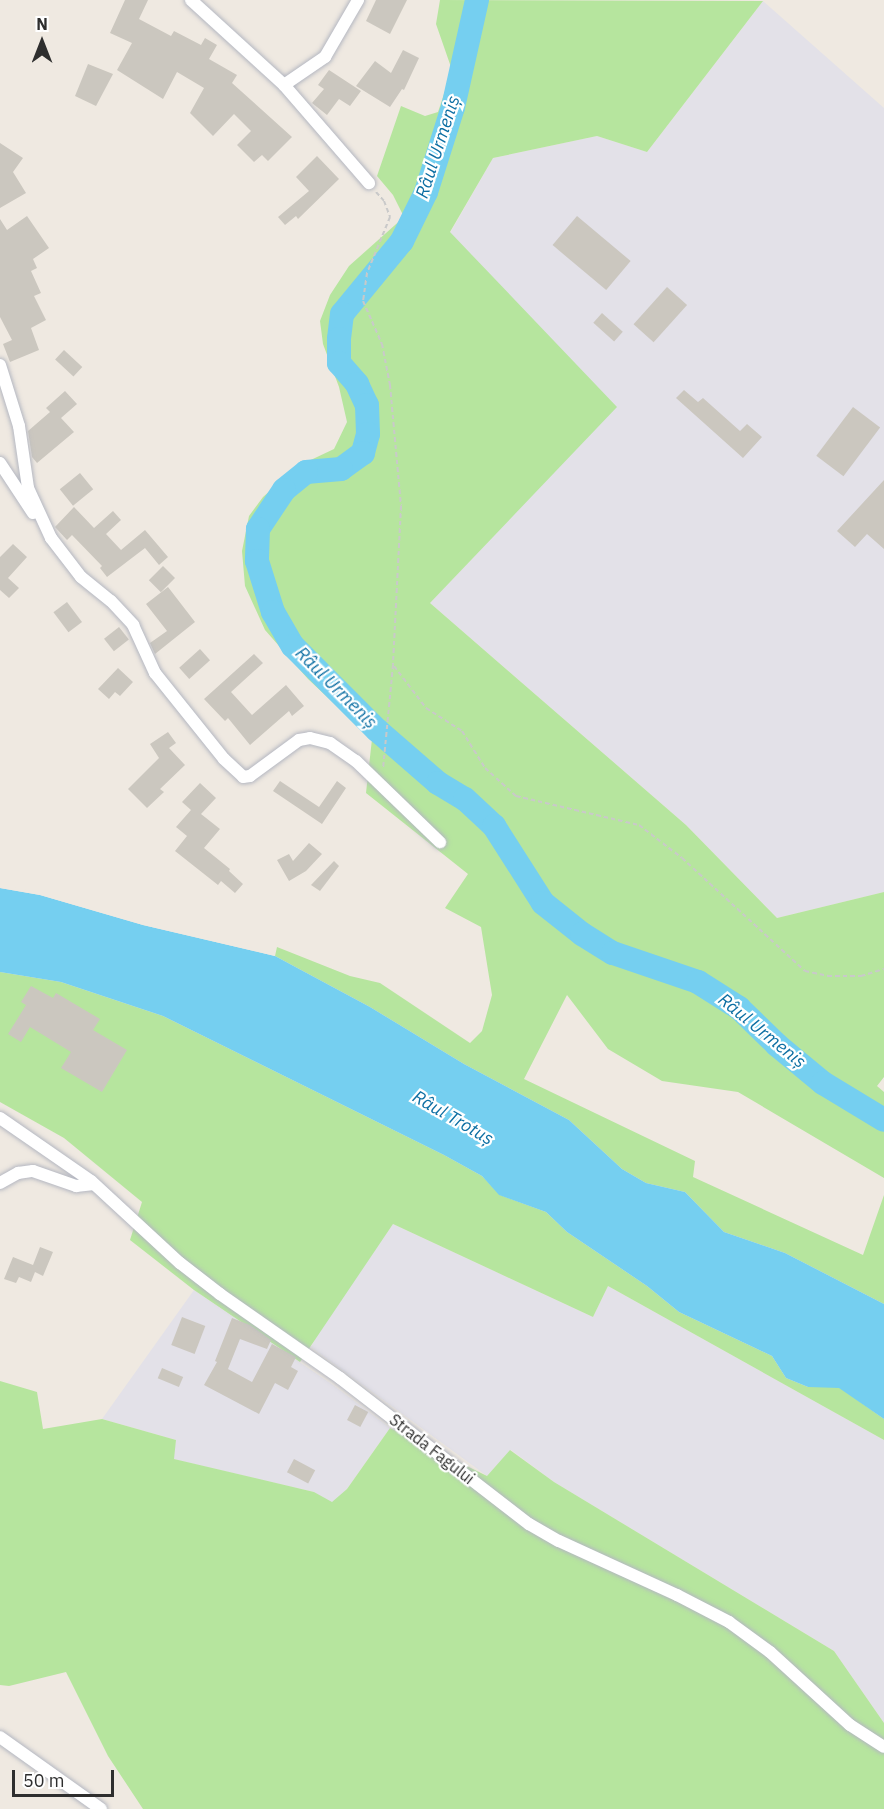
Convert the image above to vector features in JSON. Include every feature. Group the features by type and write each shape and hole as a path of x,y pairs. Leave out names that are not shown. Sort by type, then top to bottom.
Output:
{"street":[{"path":"191,0 284,85 369,183"},
{"path":"284,85 325,57 358,0"},
{"path":"0,364 19,426 28,488 51,538"},
{"path":"0,464 74,570 111,601 133,625 155,673 239,774 250,776 299,740 310,738 339,748 356,761 440,842"},
{"name":"Strada Fagului","path":"0,1118 94,1184 196,1276 340,1378 518,1516 559,1541 729,1622 770,1652 850,1725 884,1747"},
{"path":"0,1183 18,1173 33,1171 76,1186 94,1184"},
{"path":"0,1737 101,1809"}],"path":[{"path":"369,183 384,201 390,217 367,273 363,301 382,344 390,385 397,454 401,545 393,665 381,787"},
{"path":"393,665 426,708 462,731 485,768 516,796 639,825 682,858 805,971 828,976 861,976 884,969"}],"shaded area":[{"path":"763,1 884,108 884,892 777,918 686,825 430,603 616,407 450,233 493,158 597,136 647,152"},
{"path":"393,1224 593,1317 608,1286 884,1440 884,1723 834,1651 554,1482 511,1450 487,1476 311,1347 321,1328"},
{"path":"194,1290 333,1385 390,1428 347,1489 332,1503 314,1492 173,1459 176,1440 102,1419"}],"green space":[{"path":"440,0 763,1 647,152 597,136 493,158 450,232 617,407 430,603 686,825 777,918 884,892 884,1077 877,1086 884,1092 884,1178 738,1092 662,1081 608,1049 567,995 524,1079 695,1161 693,1177 863,1255 884,1195 884,1304 785,1253 724,1232 685,1192 646,1183 622,1169 569,1120 464,1064 370,1007 275,956 277,947 350,976 380,983 470,1043 482,1031 492,995 481,927 445,908 468,874 366,793 372,739 308,679 265,630 245,586 242,551 249,516 263,497 298,466 334,449 347,422 339,387 323,344 320,321 330,295 349,266 404,217 393,195 377,176 401,106 425,116 438,112 452,70 436,24"},
{"path":"0,972 61,982 163,1016 444,1155 482,1176 500,1195 546,1212 567,1232 647,1286 679,1312 772,1356 786,1378 808,1387 839,1387 884,1419 884,1440 608,1286 593,1317 393,1224 300,1362 194,1290 130,1240 142,1202 64,1138 0,1102"},
{"path":"0,1381 37,1392 43,1429 102,1419 176,1440 174,1459 314,1492 332,1502 347,1489 390,1428 487,1476 510,1450 554,1482 834,1651 884,1723 884,1809 143,1809 108,1756 66,1672 9,1686 0,1685"}],"water":[{"name":"Râul Trotuș","path":"0,888 40,895 143,925 275,956 370,1007 464,1064 569,1120 622,1169 646,1183 685,1192 724,1232 785,1253 884,1304 884,1419 839,1388 808,1387 786,1378 772,1356 679,1312 647,1286 567,1232 546,1212 499,1195 482,1176 444,1155 163,1016 61,982 0,972"}],"pier":[{"path":"0,885 41,892 144,922 275,953 275,956 143,925 40,895 0,888"}],"building":[{"path":"125,0 148,0 139,19 171,36 174,31 201,45 205,38 217,45 209,59 237,75 232,83 292,137 268,161 262,155 254,162 237,145 251,131 234,114 213,136 190,113 204,88 177,72 163,99 117,70 132,43 110,33"},
{"path":"376,0 407,0 390,34 366,21"},
{"path":"403,50 419,58 404,90 402,89 390,107 356,86 375,61 391,73"},
{"path":"88,64 113,74 96,106 75,96"},
{"path":"329,70 361,91 350,106 339,99 327,115 312,103 324,89 318,85"},
{"path":"0,143 23,158 13,172 26,193 0,208"},
{"path":"317,156 339,179 298,219 296,216 285,225 278,217 309,191 296,177"},
{"path":"27,216 49,248 33,259 37,268 31,271 41,293 34,296 46,320 31,328 39,350 10,362 3,344 12,340 0,317 0,219 7,230"},
{"path":"577,216 631,261 606,290 553,245"},
{"path":"667,287 687,305 654,342 634,324"},
{"path":"602,313 623,332 614,341 593,323"},
{"path":"64,350 82,367 73,377 55,360"},
{"path":"684,390 698,402 703,398 740,431 747,424 762,437 743,458 676,398"},
{"path":"65,391 77,404 61,418 74,432 37,463 32,457 28,431 50,412 46,408"},
{"path":"853,407 880,427 843,476 816,456"},
{"path":"80,473 93,489 73,506 60,489"},
{"path":"884,480 884,549 867,534 855,547 837,531"},
{"path":"74,507 94,528 113,511 121,520 106,534 121,550 145,530 168,557 159,565 145,548 107,577 100,568 102,566 72,535 67,540 55,527"},
{"path":"13,544 27,557 8,578 19,588 9,598 0,590 0,557"},
{"path":"163,566 175,578 161,592 149,580"},
{"path":"168,587 195,622 155,654 150,643 167,631 146,604"},
{"path":"67,602 82,622 68,632 53,612"},
{"path":"119,627 129,640 114,651 104,639"},
{"path":"200,649 210,660 189,679 179,668"},
{"path":"254,654 263,663 231,692 252,715 286,685 304,706 292,716 289,711 250,745 228,718 225,721 204,699"},
{"path":"118,668 133,682 120,696 115,692 109,699 98,689"},
{"path":"168,732 176,743 169,748 185,765 160,789 164,792 147,808 128,789 159,758 150,744"},
{"path":"280,781 319,807 337,781 346,788 322,824 273,791"},
{"path":"200,783 216,798 201,814 220,829 204,848 230,869 229,871 243,884 235,893 221,881 218,885 175,851 187,836 176,827 191,810 182,802"},
{"path":"309,843 322,854 306,871 289,881 277,860 289,854 293,861"},
{"path":"334,861 339,866 320,891 311,885"},
{"path":"31,986 53,998 56,993 100,1019 93,1030 127,1050 102,1092 61,1068 71,1052 30,1027 21,1042 8,1034 26,1005 21,1002"},
{"path":"40,1247 53,1252 43,1276 35,1272 31,1282 19,1277 16,1283 4,1279 13,1257 33,1265"},
{"path":"182,1317 205,1326 195,1354 171,1345"},
{"path":"232,1318 250,1325 271,1340 267,1349 240,1339 228,1369 252,1382 272,1344 296,1357 291,1367 298,1371 288,1390 275,1383 259,1414 204,1385 217,1362 215,1361"},
{"path":"162,1368 183,1377 179,1387 158,1378"},
{"path":"355,1405 368,1412 360,1427 347,1420"},
{"path":"294,1459 315,1470 308,1484 287,1472"}],"waterway":[{"name":"Râul Urmeniș","path":"477,0 453,107 426,192 402,241 342,314 339,363 357,384 367,405 368,434 363,453 341,469 306,472 284,490 258,529 257,561 273,612 293,646 377,730 438,783 465,799 494,826 543,903 582,934 613,953 698,982 739,1008 777,1045 823,1083 884,1120"}]}
